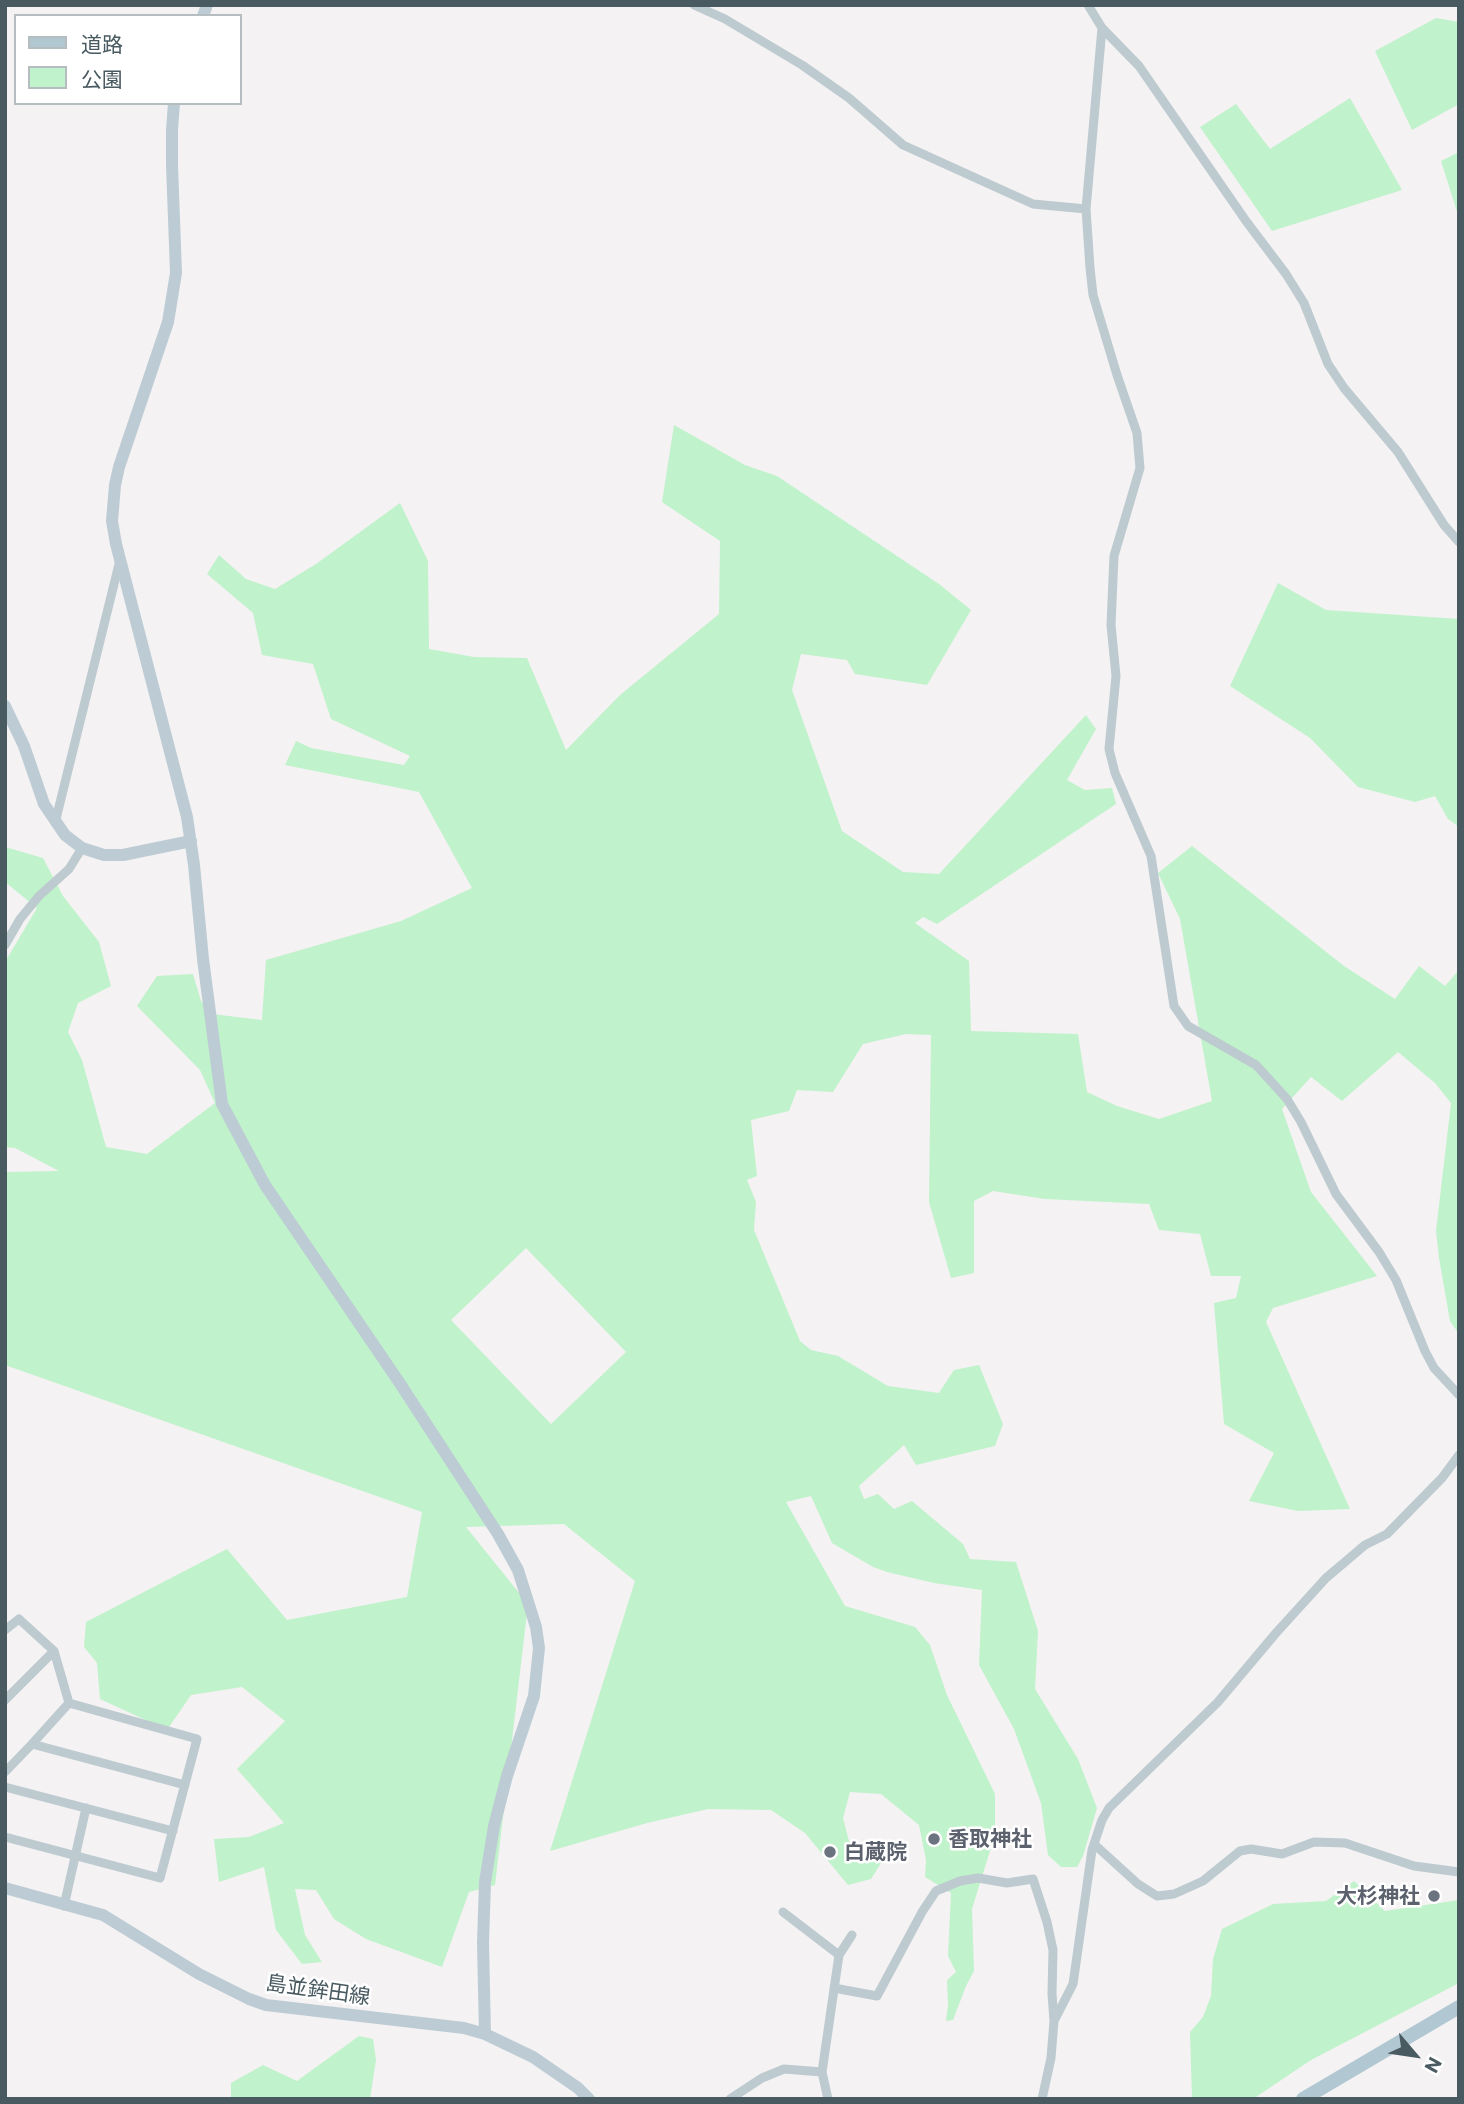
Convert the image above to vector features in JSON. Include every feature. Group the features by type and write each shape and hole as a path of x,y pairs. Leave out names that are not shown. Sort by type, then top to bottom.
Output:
{"main road":[{"path":"1303,2099 1459,2007"}],"street":[{"path":"695,5 802,65 857,104 903,145 1032,204 1086,209"},
{"path":"1088,5 1102,28 1139,66 1252,230 1286,274 1304,303 1328,364 1398,452 1444,525 1459,542"},
{"path":"1102,28 1086,209 1093,295 1116,375 1137,433 1140,468 1114,556 1111,625 1116,676 1109,749 1115,773 1151,856 1174,1006 1188,1026 1256,1065 1287,1099 1336,1194 1396,1280 1434,1368 1459,1395"},
{"path":"174,105 172,153 176,273 168,323 119,467 113,521 120,559 178,778 191,841 222,1104 265,1185 498,1534 518,1570 536,1627 538,1648 534,1696 503,1789 485,1882 485,2034"},
{"path":"55,823 120,559"},
{"path":"5,706 24,746 44,804 65,835 82,848 104,855 123,855 191,841"},
{"path":"5,945 20,919 39,895 69,869 82,848"},
{"path":"1054,2021 1073,1984 1089,1865 1105,1813 1218,1702 1326,1578 1365,1545 1387,1534 1442,1478 1459,1455"},
{"path":"5,1630 19,1619 54,1651 69,1703"},
{"path":"5,1700 54,1651"},
{"path":"5,1772 69,1703"},
{"path":"5,1837 160,1878 197,1739 69,1703"},
{"path":"32,1744 185,1785"},
{"path":"5,1787 173,1831"},
{"path":"64,1906 86,1808"},
{"path":"1094,1844 1138,1884 1157,1896 1174,1894 1203,1881 1240,1852 1251,1850 1282,1854 1314,1842 1345,1843 1415,1867 1459,1872"},
{"path":"834,1987 877,1996 936,1891 960,1881 978,1878 1007,1882 1033,1879 1053,1950 1054,2021 1051,2058 1042,2099"},
{"name":"島並鉾田線","path":"5,1888 103,1915 199,1974 266,2005 464,2028 485,2034 533,2057 578,2088 589,2099"},
{"path":"783,1912 839,1955"},
{"path":"828,2099 822,2072 834,1987 839,1955 852,1935"},
{"path":"730,2099 762,2077 784,2069 822,2072"}],"green space":[{"path":"1436,18 1459,22 1459,104 1412,130 1375,51"},
{"path":"1350,98 1402,190 1272,231 1200,127 1236,104 1270,149"},
{"path":"1459,152 1459,218 1441,161"},
{"path":"674,425 745,465 777,476 939,584 971,610 927,685 855,674 847,660 801,654 792,690 842,831 903,872 939,874 1086,715 1096,729 1067,780 1085,790 1112,788 1116,804 937,924 923,917 915,923 969,961 971,1031 1078,1034 1087,1092 1117,1106 1159,1119 1212,1101 1180,919 1158,873 1192,846 1344,966 1395,999 1419,966 1445,986 1459,970 1459,1334 1450,1321 1436,1231 1451,1103 1435,1083 1398,1052 1342,1101 1311,1077 1282,1109 1311,1192 1377,1276 1273,1308 1266,1322 1350,1509 1298,1511 1249,1501 1274,1453 1224,1424 1214,1303 1236,1298 1241,1276 1211,1276 1200,1234 1159,1230 1149,1204 1045,1199 993,1191 974,1201 974,1273 951,1278 929,1202 931,1035 906,1034 863,1044 833,1092 797,1090 789,1111 751,1120 757,1176 747,1180 756,1202 754,1230 800,1341 811,1350 838,1356 888,1386 939,1393 954,1370 979,1365 1003,1424 995,1446 916,1465 904,1445 859,1486 864,1499 878,1494 894,1509 912,1501 963,1544 970,1559 1016,1562 1038,1631 1035,1689 1078,1759 1097,1808 1083,1856 1077,1867 1061,1867 1048,1855 1041,1803 1014,1729 979,1665 982,1590 934,1583 873,1567 832,1543 811,1496 786,1502 845,1606 915,1627 930,1645 947,1695 995,1794 995,1835 972,1909 974,1971 953,2020 946,2021 947,1980 956,1972 948,1956 951,1893 925,1877 926,1860 919,1825 881,1794 850,1792 843,1818 849,1841 886,1855 871,1879 848,1885 805,1833 771,1810 708,1809 647,1823 550,1851 635,1581 564,1524 466,1527 528,1604 495,1885 469,1892 442,1967 366,1939 334,1919 316,1890 295,1889 305,1935 322,1962 302,1964 276,1930 264,1867 219,1882 214,1839 249,1837 284,1823 237,1769 285,1721 242,1687 191,1695 167,1730 100,1699 97,1663 84,1647 86,1622 227,1549 287,1620 407,1597 422,1512 5,1365 5,1172 59,1171 15,1148 5,1147 5,962 37,908 5,882 5,847 43,858 63,896 99,942 111,986 78,1003 68,1032 82,1060 106,1147 147,1154 215,1103 200,1070 137,1006 157,976 193,974 201,1001 212,1014 262,1020 266,960 401,921 472,888 419,792 285,765 296,741 311,748 404,765 410,756 331,719 313,664 262,655 253,613 207,574 219,555 246,579 275,589 316,564 400,503 428,561 429,649 474,657 527,658 566,750 620,695 719,614 720,541 662,502","holes":["526,1248 626,1352 551,1424 451,1320"]},
{"path":"1278,583 1326,610 1459,619 1459,827 1448,819 1435,796 1415,802 1358,787 1310,738 1230,686"},
{"path":"1354,1881 1385,1911 1459,1900 1459,1983 1311,2060 1253,2099 1192,2099 1190,2032 1203,2017 1211,1996 1213,1959 1222,1929 1273,1904 1326,1901"},
{"path":"359,2036 373,2039 376,2060 370,2099 231,2099 231,2083 263,2065 297,2081"}],"place":[{"name":"香取神社","path":"934,1839"},
{"name":"白蔵院","path":"830,1852"},
{"name":"大杉神社","path":"1434,1896"}]}
